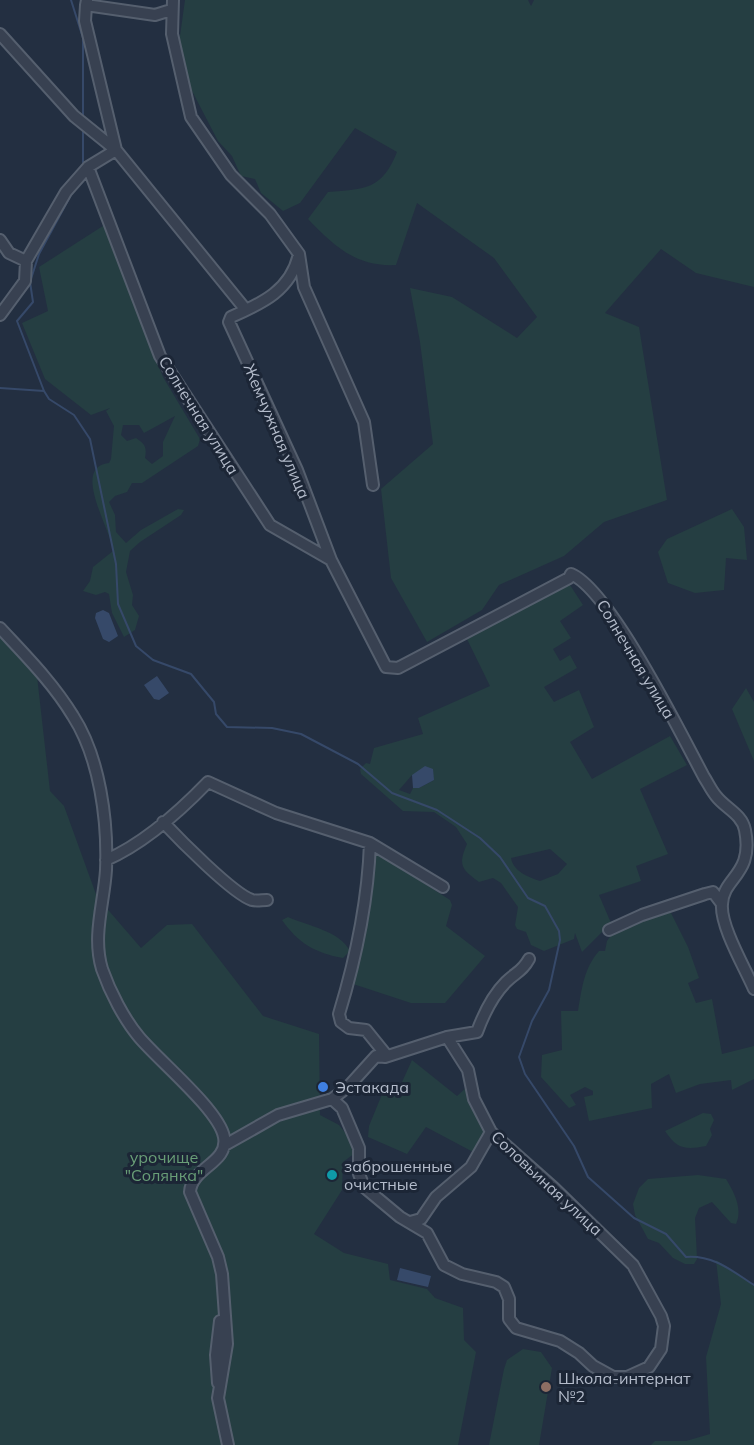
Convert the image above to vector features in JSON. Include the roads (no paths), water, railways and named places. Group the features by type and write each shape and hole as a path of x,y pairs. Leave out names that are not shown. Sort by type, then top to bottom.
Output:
{"street":[{"path":"116,150 85,21 86,2 154,15 172,5 174,43 191,117 231,175 270,214 299,254 304,287 364,422 373,485"},
{"path":"0,34 74,116 116,150 246,310"},
{"path":"0,315 25,281 26,261 66,192 88,167 116,150"},
{"name":"Солнечная улица","path":"88,167 160,356 270,525 331,560 386,667 391,669 492,620 568,578 571,574 580,577 607,608 659,694 711,789 736,814 745,827"},
{"path":"0,240 9,253 26,261"},
{"name":"Жемчужная улица","path":"299,254 296,268 269,300 231,317 229,322 297,470 331,560"},
{"path":"0,628 50,683 83,736 99,791 106,860 98,942 102,969 138,1036 211,1113 224,1136 225,1145 221,1154 194,1178 190,1192 218,1257 222,1274 226,1344 218,1391 228,1445"},
{"path":"106,860 120,854 163,822 208,782 276,813 370,843 443,887"},
{"path":"163,822 188,849 230,885 251,900 267,900"},
{"path":"745,827 754,840"},
{"path":"722,904 727,891 745,864 745,827"},
{"path":"370,843 369,885 363,923 339,1014 341,1022 350,1028 366,1030 387,1056"},
{"path":"609,930 642,915 713,892 722,904 727,926 754,989"},
{"path":"225,1145 278,1115 332,1098 348,1087 376,1056 387,1056 447,1037 477,1032 484,1012 499,988 509,978 523,971 529,959"},
{"name":"Соловьиная улица","path":"410,1222 427,1233 440,1259 451,1269 496,1282 507,1293 509,1319 516,1328 560,1341 601,1372 620,1378 637,1374 649,1367 661,1349 664,1326 661,1316 633,1265 565,1198 491,1131 474,1099 468,1070 447,1037"},
{"path":"332,1098 342,1108 359,1148 361,1181 400,1217 410,1222 421,1219 436,1197 471,1167 491,1131"}],"water":[{"path":"103,610 109,613 118,636 109,642 103,639 95,618 96,613"},
{"path":"157,676 169,693 159,700 154,699 144,685"},
{"path":"425,766 433,769 434,780 419,788 413,788 412,775"},
{"path":"400,1268 431,1276 428,1287 397,1280"}],"waterway":[{"path":"71,0 83,38 83,118"},
{"path":"83,130 83,166"},
{"path":"72,193 39,254 30,282 33,302 17,321 44,391 49,399 74,415 90,439 116,564 118,604 136,646 153,660 191,674 214,702 216,714 227,727 272,728 301,734 358,764 392,793 437,810 480,838 500,857 528,898 545,906 559,931 560,940 549,990 532,1021 519,1057 525,1074 574,1146 588,1177 634,1218 666,1234 686,1257 714,1261 754,1285"},
{"path":"0,388 44,391"}],"place":[{"name":"Эстакада","path":"323,1087"},
{"name":"заброшенные очистные","path":"332,1175"},
{"name":"Школа-интернат №2","path":"546,1387"}],"park label":[{"name":"урочище \"Солянка\"","path":"164,1166"}]}
